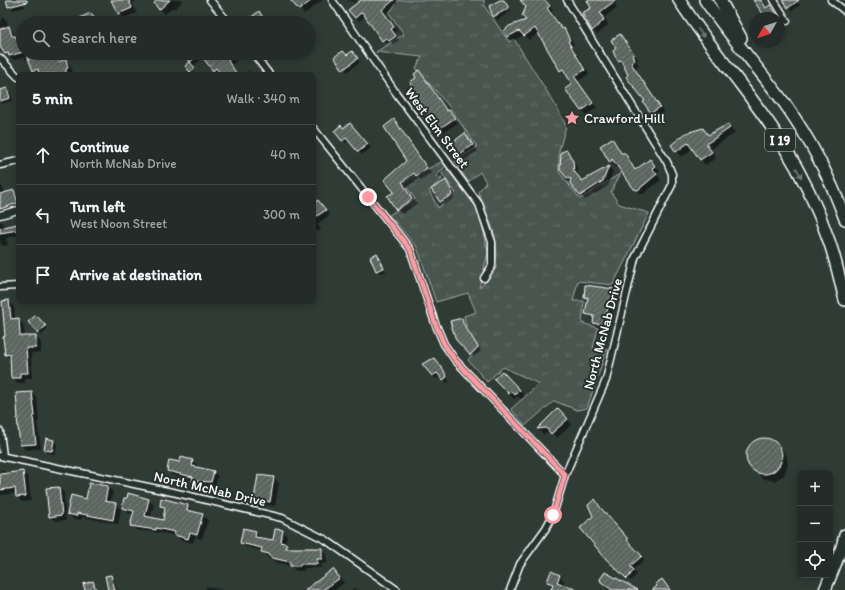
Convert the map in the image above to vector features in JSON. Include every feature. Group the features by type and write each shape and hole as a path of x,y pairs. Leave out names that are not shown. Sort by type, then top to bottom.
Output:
{"highway":[{"name":"I 19","path":"679,0 698,29 763,114 782,143 803,181 829,241 845,300"},
{"name":"I 19","path":"706,0 786,105 821,167 845,219"},
{"path":"720,0 739,34 786,105"},
{"path":"825,590 842,547 845,535"}],"street":[{"path":"210,0 223,16"},
{"name":"West Elm Street","path":"332,0 396,93 479,204 492,242 492,266 484,278"},
{"name":"North McNab Drive","path":"510,590 520,564 546,528 553,515 565,475 606,380 636,258 672,185 672,174 659,147 567,0"},
{"path":"774,0 787,21"},
{"path":"831,0 845,11"},
{"path":"0,58 16,75"},
{"path":"259,60 268,72"},
{"path":"316,132 410,249 435,323 444,344 455,360 565,475"},
{"path":"0,165 16,161"},
{"path":"0,215 16,211"},
{"path":"0,287 16,286"},
{"path":"0,431 2,456"},
{"name":"North McNab Drive","path":"2,456 177,493 282,518 326,540 397,590"}],"green space":[{"path":"399,0 484,0 485,7 509,42 514,39 556,106 566,126 559,151 559,172 580,199 621,173 611,192 619,204 649,213 613,285 578,281 573,301 584,301 582,323 598,328 593,348 607,349 587,408 577,410 554,401 525,426 511,409 539,384 503,367 487,382 468,360 478,347 467,330 464,316 476,312 468,293 436,302 417,247 389,215 415,199 403,182 443,161 447,165 436,176 442,179 429,191 438,208 456,193 442,174 447,169 476,206 483,228 488,253 479,288 489,277 495,266 497,254 493,229 478,192 486,182 480,172 468,182 455,161 477,147 448,105 416,68 422,57 376,52 404,34 389,13"}],"building":[{"path":"6,0 27,0 27,2 8,7"},
{"path":"111,0 129,0 132,8 118,14"},
{"path":"157,0 170,0 159,10 154,3"},
{"path":"290,0 312,0 299,10"},
{"path":"361,0 394,0 382,10 394,27 391,29 396,36 389,41 386,38 382,41 362,12 355,18 348,10"},
{"path":"500,0 504,0 509,8 493,17 489,6"},
{"path":"520,0 545,0 550,6 547,8 562,29 564,28 570,40 568,41 585,70 574,76 593,103 581,111 565,89 572,84 563,69 560,71 535,28 524,36 519,31 507,37 504,31 509,26 526,20 522,16 526,7"},
{"path":"587,0 616,0 600,12 604,20 592,31 582,13 591,8"},
{"path":"753,0 761,0 766,8 770,5 775,12 762,12"},
{"path":"782,0 799,0 788,8"},
{"path":"259,11 262,16 253,16"},
{"path":"90,13 93,16 84,16"},
{"path":"9,26 12,36 16,37 16,54 9,56 8,53 5,54 0,47 0,29"},
{"path":"620,34 634,54 632,55 635,60 631,63 660,107 651,113 643,102 645,101 626,77 628,75 621,60 618,61 613,51 616,48 611,40"},
{"path":"343,51 347,55 352,51 358,58 343,70 334,57"},
{"path":"29,60 58,60 59,62 66,60 68,68 66,69 66,72 39,72 38,69 33,71"},
{"path":"205,60 229,60 228,61 236,72 219,72 216,68 213,71"},
{"path":"190,62 195,68 190,72 185,66"},
{"path":"419,70 447,111 449,110 455,118 437,130 413,91 410,82 416,78 414,74"},
{"path":"7,88 10,98 0,101 0,90"},
{"path":"394,119 427,168 416,176 414,173 402,182 412,199 396,210 387,196 394,192 384,180 406,161 384,127"},
{"path":"350,123 368,144 358,152 346,138 342,141 334,131 341,125 343,128"},
{"path":"728,124 730,128 706,144 712,152 700,160 688,143 676,152 671,145 686,133 703,128 708,135"},
{"path":"465,133 473,145 457,156 449,145"},
{"path":"612,138 621,153 625,153 635,170 650,159 655,166 652,168 657,174 638,190 634,189 612,159 610,163 600,146"},
{"path":"567,150 573,161 574,171 582,181 609,166 603,181 580,196 570,183 571,179 567,178 560,170 561,152"},
{"path":"446,180 452,195 440,202 431,189"},
{"path":"14,190 16,204 0,209 0,194"},
{"path":"318,200 326,210 316,217 316,202"},
{"path":"16,224 16,230 0,233 0,228"},
{"path":"377,253 384,268 376,271 370,257"},
{"path":"585,285 614,289 603,325 593,323 594,316 585,314 588,297 584,298"},
{"path":"9,300 11,319 19,318 20,336 36,336 36,348 26,348 28,373 20,373 20,378 11,378 10,354 5,355 2,301"},
{"path":"36,315 46,326 38,333 28,322"},
{"path":"462,318 463,323 478,347 470,355 456,340 450,321"},
{"path":"434,358 443,369 447,377 443,380 437,373 432,376 422,364"},
{"path":"502,371 520,390 515,395 512,391 509,394 494,379"},
{"path":"32,392 36,444 20,445 16,393"},
{"path":"558,408 568,419 551,434 546,428 537,429"},
{"path":"46,438 54,440 52,451 44,450"},
{"path":"768,438 777,443 781,449 781,463 777,469 768,474 760,474 751,469 747,463 746,452 751,443 757,439"},
{"path":"181,457 193,460 192,466 214,471 211,482 192,481 193,477 167,471 169,460 180,462"},
{"path":"23,471 26,496 16,497 15,488 0,490 0,474"},
{"path":"258,475 274,477 270,502 254,499"},
{"path":"89,483 108,486 105,501 116,503 113,520 77,513 77,516 67,514 71,495 86,499"},
{"path":"59,487 62,515 49,517 46,488"},
{"path":"128,493 149,499 145,516 163,520 165,507 160,506 161,498 188,505 187,510 203,514 197,535 190,533 188,539 174,535 175,532 156,528 156,530 130,526 134,511 122,508 124,498 127,498"},
{"path":"595,499 600,507 628,539 627,540 642,556 630,566 634,570 627,579 606,559 580,528 593,516 588,505"},
{"path":"243,528 256,531 255,537 273,540 275,529 283,530 281,542 287,544 286,548 322,548 322,559 317,559 317,564 300,564 300,566 290,566 290,562 272,558 269,554 261,552 262,548 240,543"},
{"path":"333,569 340,578 323,590 305,590"},
{"path":"551,571 560,575 557,582 577,590 551,590 553,584 547,582"},
{"path":"605,572 638,590 612,590 601,582 600,579"},
{"path":"111,575 115,590 108,590 105,576"},
{"path":"662,579 670,590 652,590 657,586 655,584"},
{"path":"93,581 96,590 85,590 83,584"}],"place":[{"name":"Crawford Hill","path":"572,118"}],"route":[{"path":"368,197 410,249 435,323 444,344 455,360 565,475 560,496 553,515"}]}
